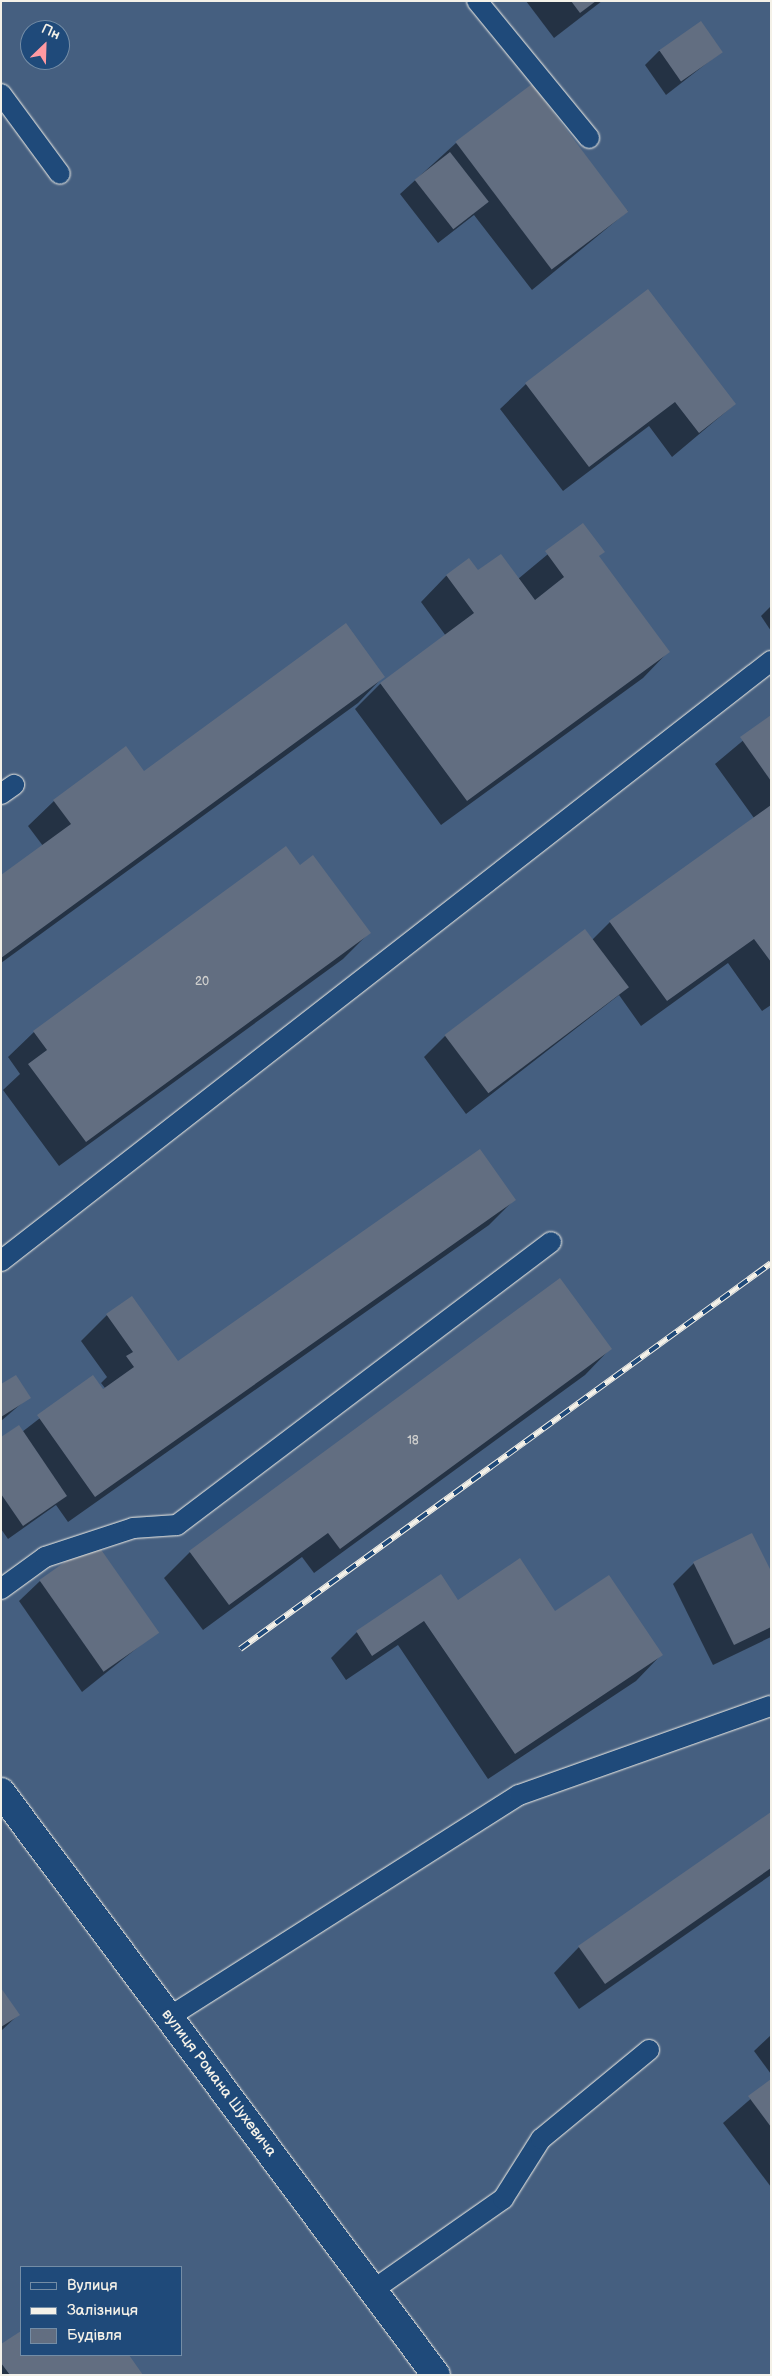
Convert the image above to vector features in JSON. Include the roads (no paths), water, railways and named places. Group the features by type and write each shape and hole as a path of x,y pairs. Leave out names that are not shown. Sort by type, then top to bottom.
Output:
{"street":[{"name":"вулиця Романа Шухевича","path":"1,1792 436,2375"}],"lane":[{"path":"477,1 589,138"},
{"path":"1,94 60,174"},
{"path":"1,1261 771,661"},
{"path":"1,1590 45,1557 134,1528 177,1525 551,1242"},
{"path":"169,2017 519,1795 771,1706"},
{"path":"373,2290 503,2199 541,2139 649,2050"}],"railway":[{"path":"240,1649 771,1263"}]}
